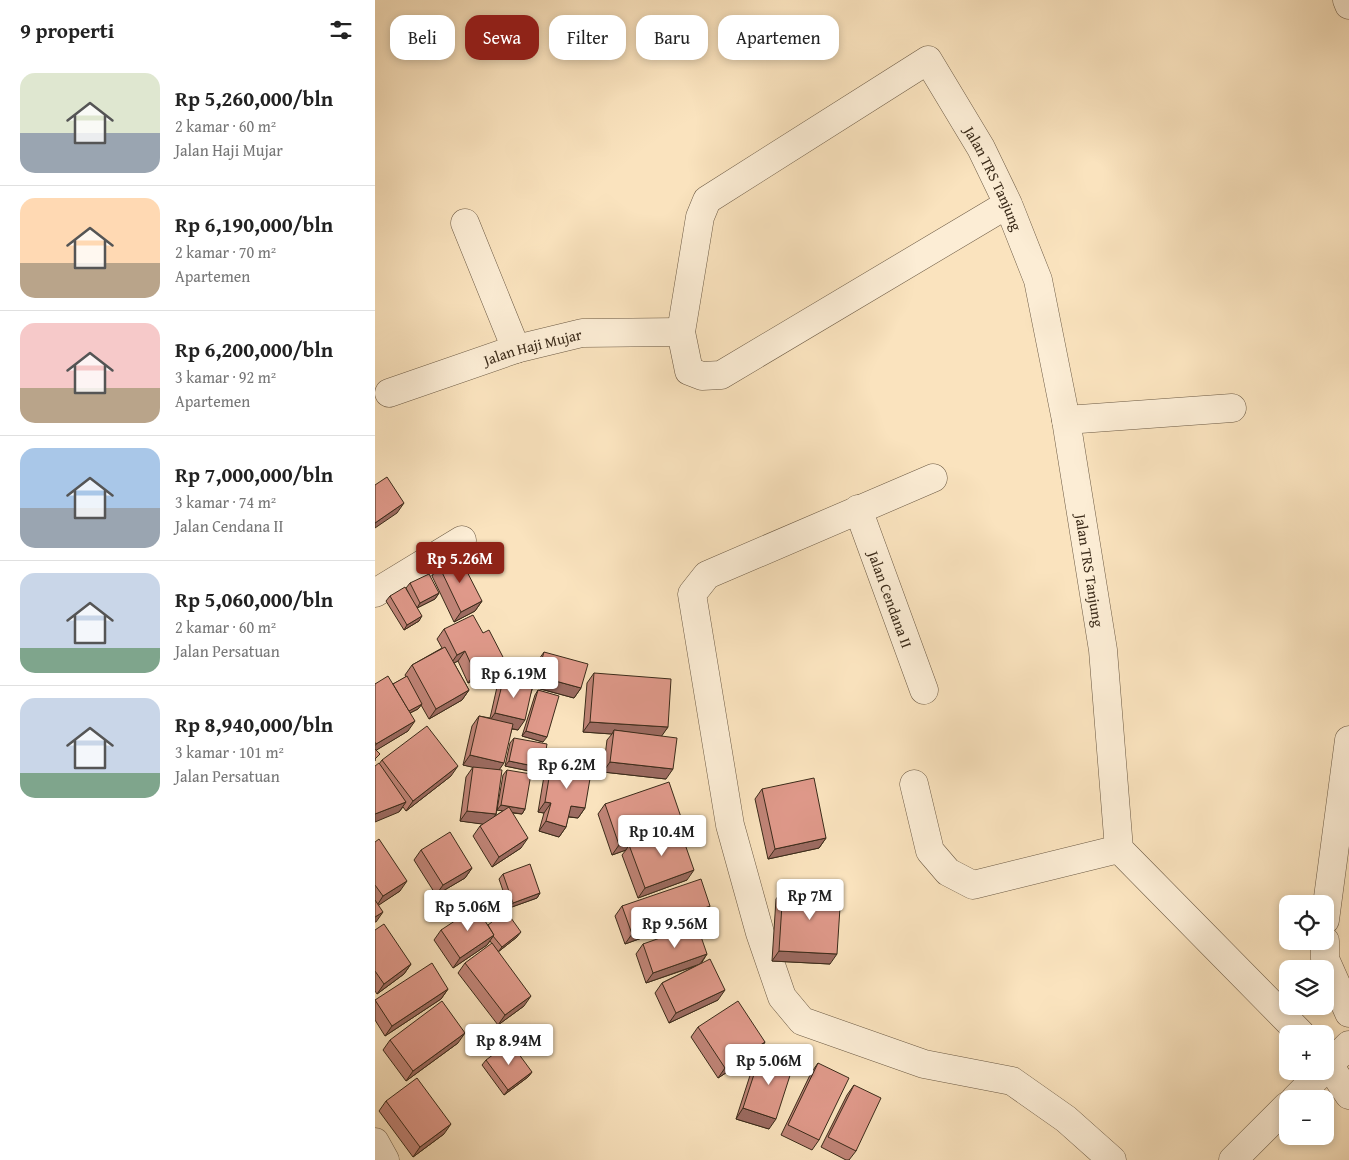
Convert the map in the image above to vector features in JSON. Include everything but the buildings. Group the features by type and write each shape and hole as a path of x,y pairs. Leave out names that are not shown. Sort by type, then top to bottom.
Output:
{"street":[{"path":"1347,0 1349,5"},
{"name":"Jalan TRS Tanjung","path":"681,332 700,217 707,200 928,60 981,148 1008,204 1037,280 1066,420 1103,650 1119,849"},
{"path":"681,332 689,371 702,376 721,375 1008,204"},
{"path":"465,223 516,349"},
{"name":"Jalan Haji Mujar","path":"389,394 516,349 582,333 681,332"},
{"path":"1066,420 1232,408"},
{"path":"933,478 707,575 691,594 730,825 760,933 783,997 802,1021 924,1064 1012,1081 1066,1119 1112,1160"},
{"name":"Jalan Cendana II","path":"858,509 924,690"},
{"path":"375,594 462,540"},
{"path":"1328,895 1349,740"},
{"path":"914,784 930,851 948,872 973,885 1119,849 1292,1025"},
{"path":"1325,950 1325,958 1349,1013"},
{"path":"1334,1059 1349,1046"},
{"path":"1334,1076 1349,1095"},
{"path":"1303,1090 1313,1080"},
{"path":"1233,1160 1279,1114"},
{"path":"375,1142 385,1160"}]}
